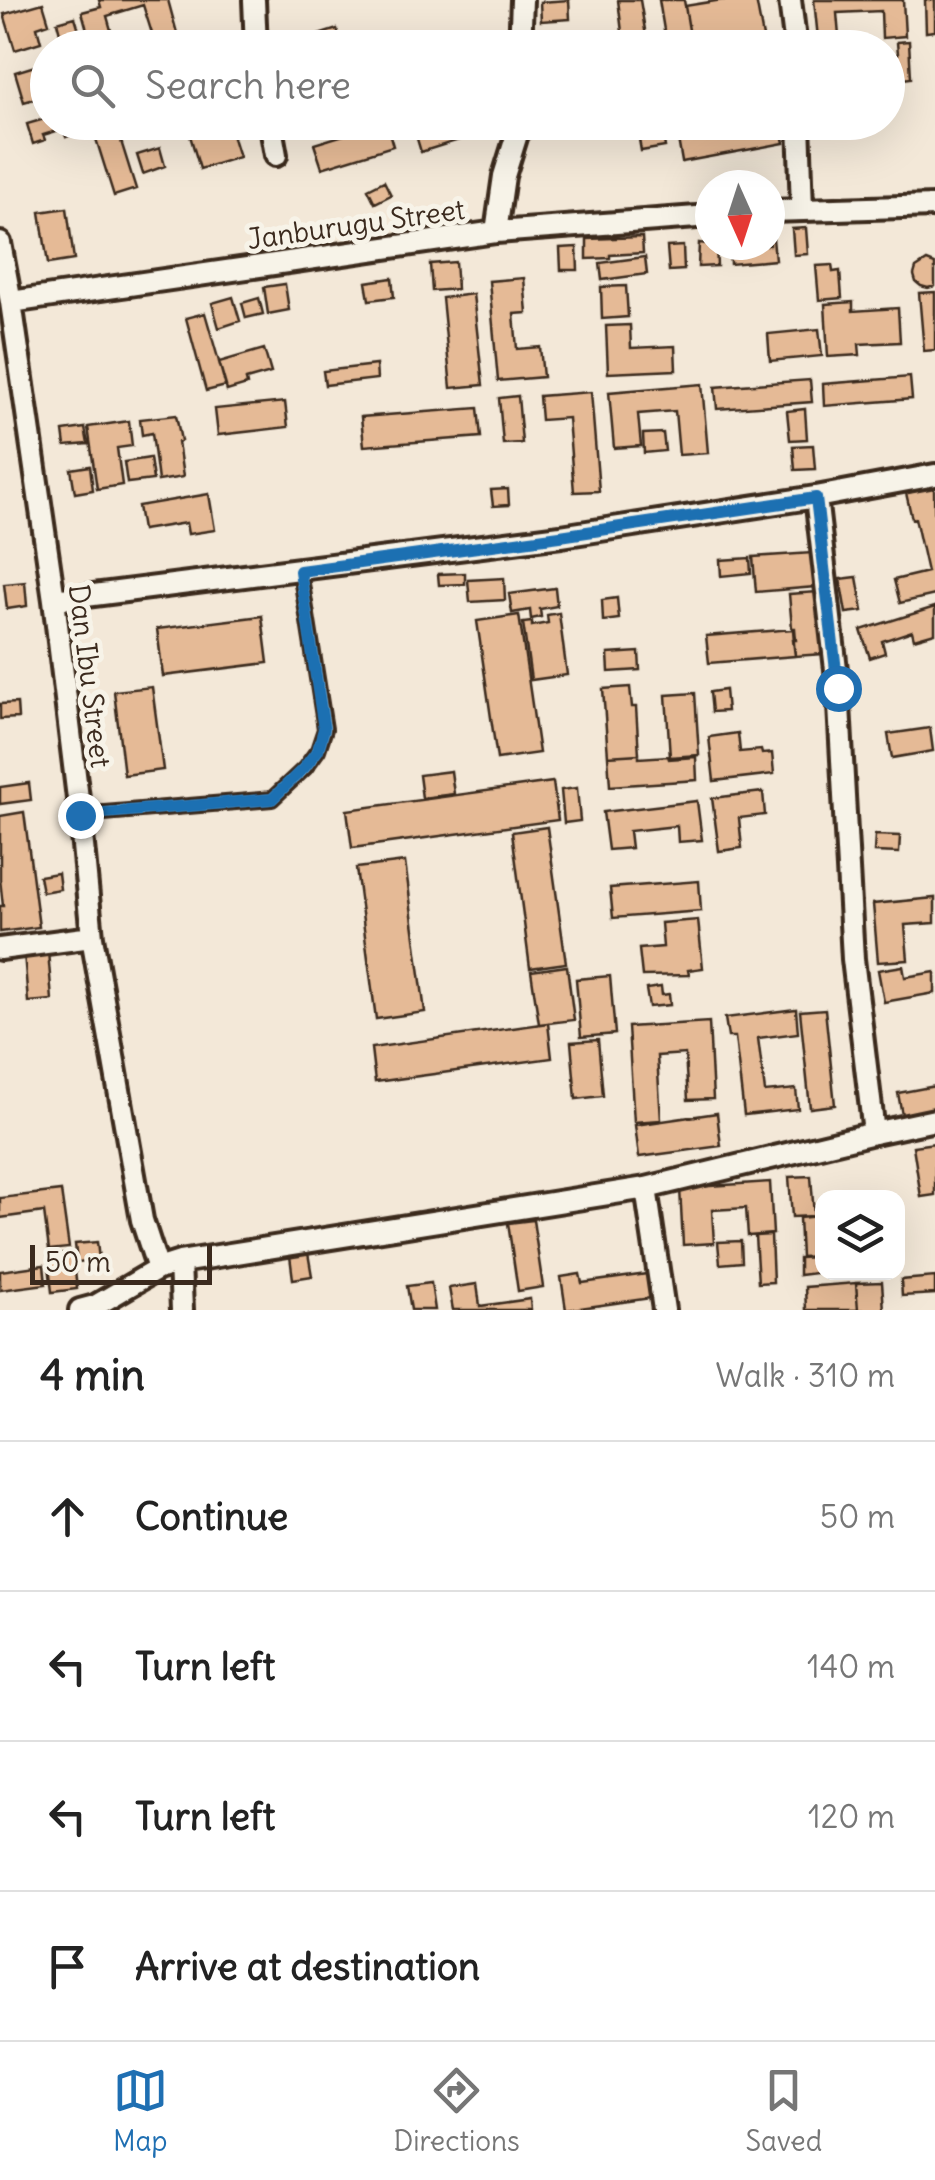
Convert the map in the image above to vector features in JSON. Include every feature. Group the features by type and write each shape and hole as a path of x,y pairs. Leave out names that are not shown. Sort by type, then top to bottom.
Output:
{"street":[{"path":"254,0 255,30"},
{"path":"521,30 522,0"},
{"path":"790,0 794,30"},
{"path":"273,140 276,155"},
{"path":"496,232 504,176 515,140"},
{"path":"800,140 802,209"},
{"path":"785,211 935,206"},
{"name":"Janburugu Street","path":"11,302 496,232 695,217"},
{"name":"Dan Ibu Street","path":"0,243 54,600 92,937 142,1220 158,1269"},
{"path":"54,600 560,536 816,498 935,475"},
{"path":"816,498 838,688 854,959 874,1133"},
{"path":"0,949 92,937"},
{"path":"80,1310 95,1306 158,1269 180,1262 646,1188 935,1120"},
{"path":"646,1188 664,1310"},
{"path":"180,1262 182,1310"}],"lane":[{"path":"80,815 272,799 304,768 318,750 324,729 300,571"}],"building":[{"path":"99,0 168,0 176,30 151,30 143,5 107,16 111,30 87,30 82,12 101,7"},
{"path":"569,0 570,19 541,21 540,2"},
{"path":"618,0 640,0 645,30 622,30"},
{"path":"659,0 684,0 689,30 664,30"},
{"path":"756,0 762,30 689,30 685,6"},
{"path":"814,0 903,0 905,30 882,30 881,11 837,13 838,30 817,30"},
{"path":"925,0 935,0 935,31 926,32"},
{"path":"43,3 49,23 30,30 30,45 15,50 4,14"},
{"path":"75,17 79,30 59,30 57,22"},
{"path":"905,41 909,41 911,78 905,79"},
{"path":"30,67 30,100 24,102 15,72"},
{"path":"96,140 121,140 136,189 114,196"},
{"path":"191,140 234,140 239,157 200,169"},
{"path":"327,140 391,140 393,146 322,168 314,144"},
{"path":"417,140 459,140 421,152"},
{"path":"639,140 664,140 665,147 641,151"},
{"path":"678,140 783,140 784,143 682,162"},
{"path":"160,148 165,166 143,174 137,155"},
{"path":"384,181 391,195 375,203 368,189"},
{"path":"67,208 74,260 48,264 40,212"},
{"path":"806,228 808,254 794,255 792,229"},
{"path":"642,237 643,253 587,259 587,239"},
{"path":"683,246 684,270 669,271 667,247"},
{"path":"577,247 578,270 561,270 560,248"},
{"path":"645,257 647,274 602,280 600,263"},
{"path":"698,260 717,260 717,266 698,267"},
{"path":"730,260 775,260 730,264"},
{"path":"927,261 935,264 935,286 928,288 916,282 914,275 916,268"},
{"path":"455,262 457,289 432,291 430,264"},
{"path":"832,265 833,272 840,271 842,298 819,300 816,266"},
{"path":"392,278 394,297 369,300 366,282"},
{"path":"524,278 527,313 514,314 517,349 540,347 543,377 498,381 489,281"},
{"path":"285,284 289,310 268,314 264,287"},
{"path":"626,286 628,317 602,319 601,287"},
{"path":"935,292 935,350 924,351 919,293"},
{"path":"473,294 483,385 451,388 442,298"},
{"path":"233,297 240,321 219,328 212,303"},
{"path":"259,298 263,314 246,318 242,303"},
{"path":"853,302 853,311 898,308 900,342 859,344 860,355 828,357 825,304"},
{"path":"205,313 226,386 206,391 186,318"},
{"path":"630,325 631,348 675,346 676,370 608,373 606,326"},
{"path":"819,329 822,356 770,361 768,334"},
{"path":"264,349 271,373 227,391 219,362"},
{"path":"376,365 377,379 325,385 323,371"},
{"path":"910,377 912,399 824,406 823,384"},
{"path":"810,380 812,402 717,409 715,387"},
{"path":"702,384 708,453 679,455 675,411 638,414 641,446 614,448 609,392"},
{"path":"591,392 599,491 574,492 568,418 541,420 539,396"},
{"path":"518,396 522,443 503,444 499,398"},
{"path":"285,402 288,427 218,435 215,409"},
{"path":"478,408 481,437 364,446 361,417"},
{"path":"805,409 807,439 790,440 787,411"},
{"path":"176,415 183,477 158,481 152,433 142,435 140,419"},
{"path":"129,421 132,446 117,448 122,485 97,489 88,427"},
{"path":"85,428 88,444 65,446 63,431"},
{"path":"663,433 665,451 644,453 643,434"},
{"path":"813,445 815,469 795,470 793,446"},
{"path":"150,458 153,480 127,483 124,462"},
{"path":"90,466 93,490 75,493 71,469"},
{"path":"934,487 935,595 900,603 894,580 927,572 906,493"},
{"path":"508,489 509,505 493,506 491,490"},
{"path":"209,494 215,530 188,534 186,523 142,530 138,506"},
{"path":"812,553 815,587 756,592 753,557"},
{"path":"750,558 751,573 721,576 720,560"},
{"path":"465,573 465,584 439,585 438,574"},
{"path":"857,577 863,611 846,613 840,579"},
{"path":"504,578 505,600 470,602 468,580"},
{"path":"25,582 27,606 7,609 4,584"},
{"path":"555,588 557,606 540,609 541,617 531,619 530,610 512,613 509,594"},
{"path":"818,592 823,654 795,656 789,594"},
{"path":"617,598 619,619 603,621 602,600"},
{"path":"935,607 935,633 914,639 912,631 882,641 885,653 870,658 861,630"},
{"path":"559,613 567,675 531,680 523,623 548,623 547,615"},
{"path":"519,615 539,753 497,759 477,621"},
{"path":"262,616 268,663 163,676 157,629"},
{"path":"793,629 795,656 709,663 706,636"},
{"path":"639,652 640,670 609,672 608,654"},
{"path":"152,687 163,770 124,775 114,691"},
{"path":"630,687 632,707 636,707 639,754 608,756 603,689"},
{"path":"725,690 727,711 712,712 710,692"},
{"path":"695,693 699,755 670,757 666,695"},
{"path":"17,703 18,718 0,719 0,704"},
{"path":"930,728 933,751 892,758 888,734"},
{"path":"738,733 740,752 772,753 774,774 714,781 709,737"},
{"path":"639,754 639,758 696,757 697,780 610,786 608,756"},
{"path":"451,771 454,794 422,798 419,775"},
{"path":"553,782 558,820 352,848 347,810"},
{"path":"29,783 31,800 0,804 0,787"},
{"path":"577,788 580,821 564,823 561,790"},
{"path":"763,792 765,815 739,818 742,848 719,851 712,798"},
{"path":"697,801 702,840 678,842 677,826 629,831 631,848 608,850 603,812"},
{"path":"24,812 39,927 0,932 0,816"},
{"path":"547,827 566,963 530,968 512,832"},
{"path":"875,835 900,836 899,853 874,852"},
{"path":"405,862 425,1012 376,1019 356,868"},
{"path":"58,873 60,889 42,892 39,876"},
{"path":"699,881 701,911 613,918 610,888"},
{"path":"935,898 935,923 905,925 908,960 878,962 873,904"},
{"path":"698,920 703,968 688,970 689,975 642,976 639,949 663,947 661,923"},
{"path":"48,951 52,1000 28,1002 24,953"},
{"path":"567,966 574,1020 539,1024 531,971"},
{"path":"903,966 905,977 935,972 935,993 884,1002 878,970"},
{"path":"610,976 615,1034 581,1037 576,979"},
{"path":"661,987 662,995 669,994 670,1005 649,1007 646,989"},
{"path":"796,1009 798,1033 758,1038 765,1092 796,1089 798,1109 744,1115 735,1037 728,1037 725,1018"},
{"path":"825,1009 835,1105 810,1108 800,1011"},
{"path":"709,1022 713,1099 688,1100 685,1054 657,1056 661,1120 634,1122 628,1027"},
{"path":"548,1023 552,1058 375,1082 371,1048"},
{"path":"598,1040 603,1096 576,1099 571,1042"},
{"path":"935,1086 935,1108 902,1115 898,1093"},
{"path":"717,1113 721,1146 639,1157 635,1125"},
{"path":"935,1143 935,1195 921,1197 913,1146"},
{"path":"811,1176 814,1216 792,1217 789,1177"},
{"path":"770,1182 773,1234 748,1236 746,1208 712,1210 714,1243 683,1245 680,1188"},
{"path":"61,1191 69,1248 49,1250 44,1212 0,1218 0,1198"},
{"path":"815,1216 815,1256 801,1257 799,1218"},
{"path":"533,1220 543,1287 518,1291 508,1223"},
{"path":"771,1235 773,1282 758,1283 755,1236"},
{"path":"741,1241 742,1262 720,1264 718,1242"},
{"path":"97,1242 99,1260 77,1262 75,1244"},
{"path":"73,1253 77,1289 52,1292 48,1256"},
{"path":"308,1253 312,1276 293,1279 290,1256"},
{"path":"815,1257 815,1273 799,1275 799,1258"},
{"path":"44,1265 46,1284 0,1290 0,1271"},
{"path":"580,1274 582,1283 647,1274 651,1298 566,1310 561,1277"},
{"path":"935,1277 935,1294 902,1296 901,1280"},
{"path":"882,1282 884,1310 858,1310 856,1283"},
{"path":"431,1283 435,1310 411,1310 407,1286"},
{"path":"856,1283 858,1310 806,1310 805,1287"},
{"path":"477,1284 480,1306 530,1299 531,1310 453,1310 449,1288"}],"route":[{"path":"80,815 272,799 304,768 318,750 324,729 300,571 816,498 838,688"}]}
